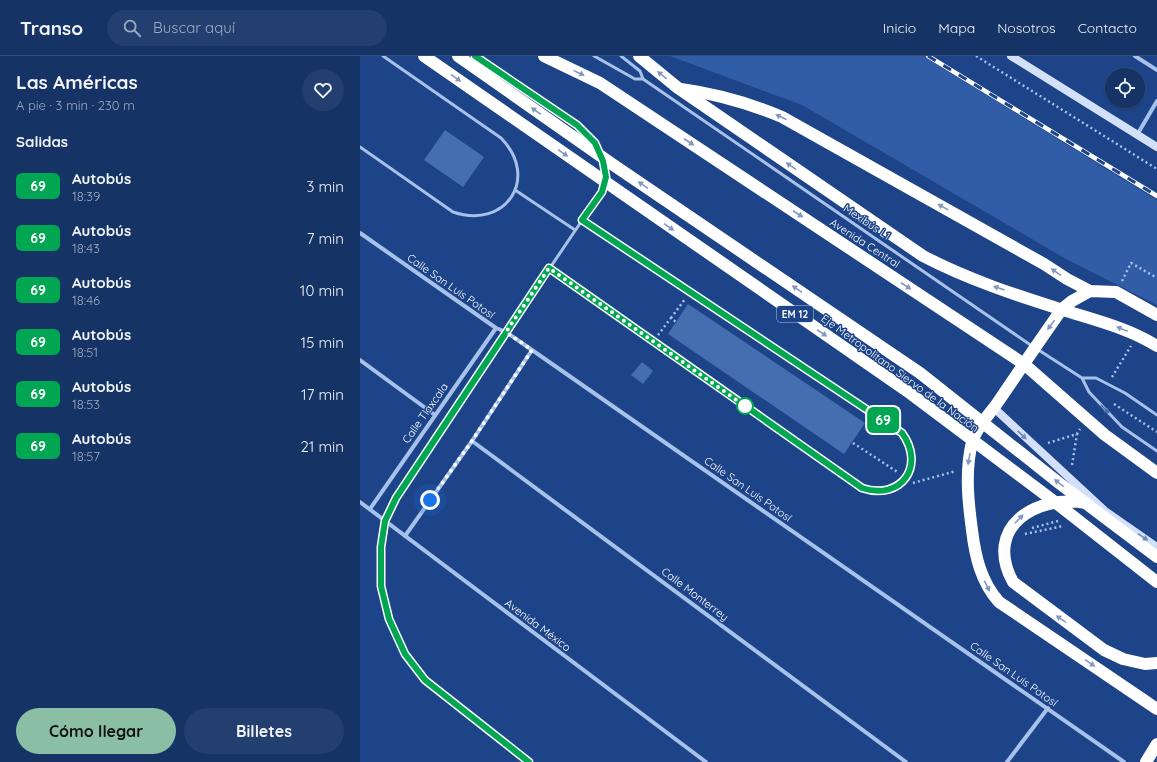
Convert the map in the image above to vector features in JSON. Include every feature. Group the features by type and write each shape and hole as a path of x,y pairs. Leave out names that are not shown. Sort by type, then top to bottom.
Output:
{"highway":[{"name":"Eje Metropolitano Siervo de la Nación","path":"424,56 907,391 1051,499 1157,582"},
{"name":"Eje Metropolitano Siervo de la Nación","path":"458,56 612,164 920,373 1058,483 1157,557"},
{"name":"Avenida Central","path":"544,56 600,83 1024,364 1105,435 1157,473"},
{"name":"Avenida Central","path":"639,56 678,88 923,256 966,277 1062,310 1098,320 1146,339 1157,346"},
{"path":"678,88 714,94 751,104 782,117 1090,291 1116,292 1157,315"},
{"path":"1090,291 1072,301 1062,310 1034,348 994,408 980,425 973,441 968,463 968,491 975,552 990,592 999,602 1157,709"},
{"path":"1105,511 1090,504 1078,502 1037,507 1022,515 1006,537 1005,567 1013,582 1104,650 1123,659 1145,664 1157,663"},
{"path":"1146,762 1157,744"}],"main road":[{"path":"1011,56 1157,147"},
{"path":"994,408 1105,511 1157,547"}],"street":[{"path":"1135,56 1157,70"},
{"path":"1142,60 1145,56"},
{"path":"1137,135 1157,101"},
{"name":"Calle San Luis Potosí","path":"360,233 496,328 506,332 532,350 1124,762"},
{"name":"Calle Tlaxcala","path":"370,509 496,328"},
{"path":"405,536 472,441 532,350"},
{"path":"360,360 435,415"},
{"name":"Calle Monterrey","path":"472,441 906,762"},
{"name":"Avenida México","path":"360,502 706,762"},
{"path":"1007,762 1048,708"}],"lane":[{"path":"360,147 453,212 467,217 482,217 495,212 507,203 515,190 518,176 517,161 511,148 501,138 383,56"},
{"path":"475,56 577,125 595,143 603,161 606,177 602,192 413,470 396,498 385,521 381,547 381,586 389,619 405,654 425,680 529,762"},
{"name":"Mexibús L1","path":"594,56 635,79 643,79 1034,348 1082,378 1089,392 1122,427 1157,451"},
{"name":"Mexibús L1","path":"621,56 640,71 643,79"},
{"path":"515,190 575,230"},
{"path":"549,268 862,488 872,491 888,490 902,482 908,474 912,464 912,453 909,442 902,433 582,220"},
{"name":"Mexibús L1","path":"1082,378 1096,378 1125,393 1157,415"}],"path":[{"path":"976,56 1157,169"},
{"path":"1116,292 1131,264 1157,278"},
{"path":"654,342 689,292"},
{"path":"671,318 676,322"},
{"path":"1113,403 1157,432"}],"shaded area":[{"path":"670,56 923,56 1157,200 1157,305 1066,259 802,105"}],"building":[{"path":"445,130 484,157 463,187 424,160"},
{"path":"688,304 865,423 844,454 668,334"},
{"path":"642,362 653,371 643,384 631,375"}],"railway":[{"path":"928,56 1157,196"}],"bus line":[{"name":"69","path":"475,56 577,125 595,143 603,161 606,177 602,192 582,220 902,433 909,442 912,453 912,464 908,474 902,482 883,492 862,488 549,268 413,470 396,498 385,521 381,547 381,586 389,619 405,654 425,680 456,706 529,762"}],"route":[{"path":"430,500 472,441 532,350 506,332 549,268 745,406"}]}
